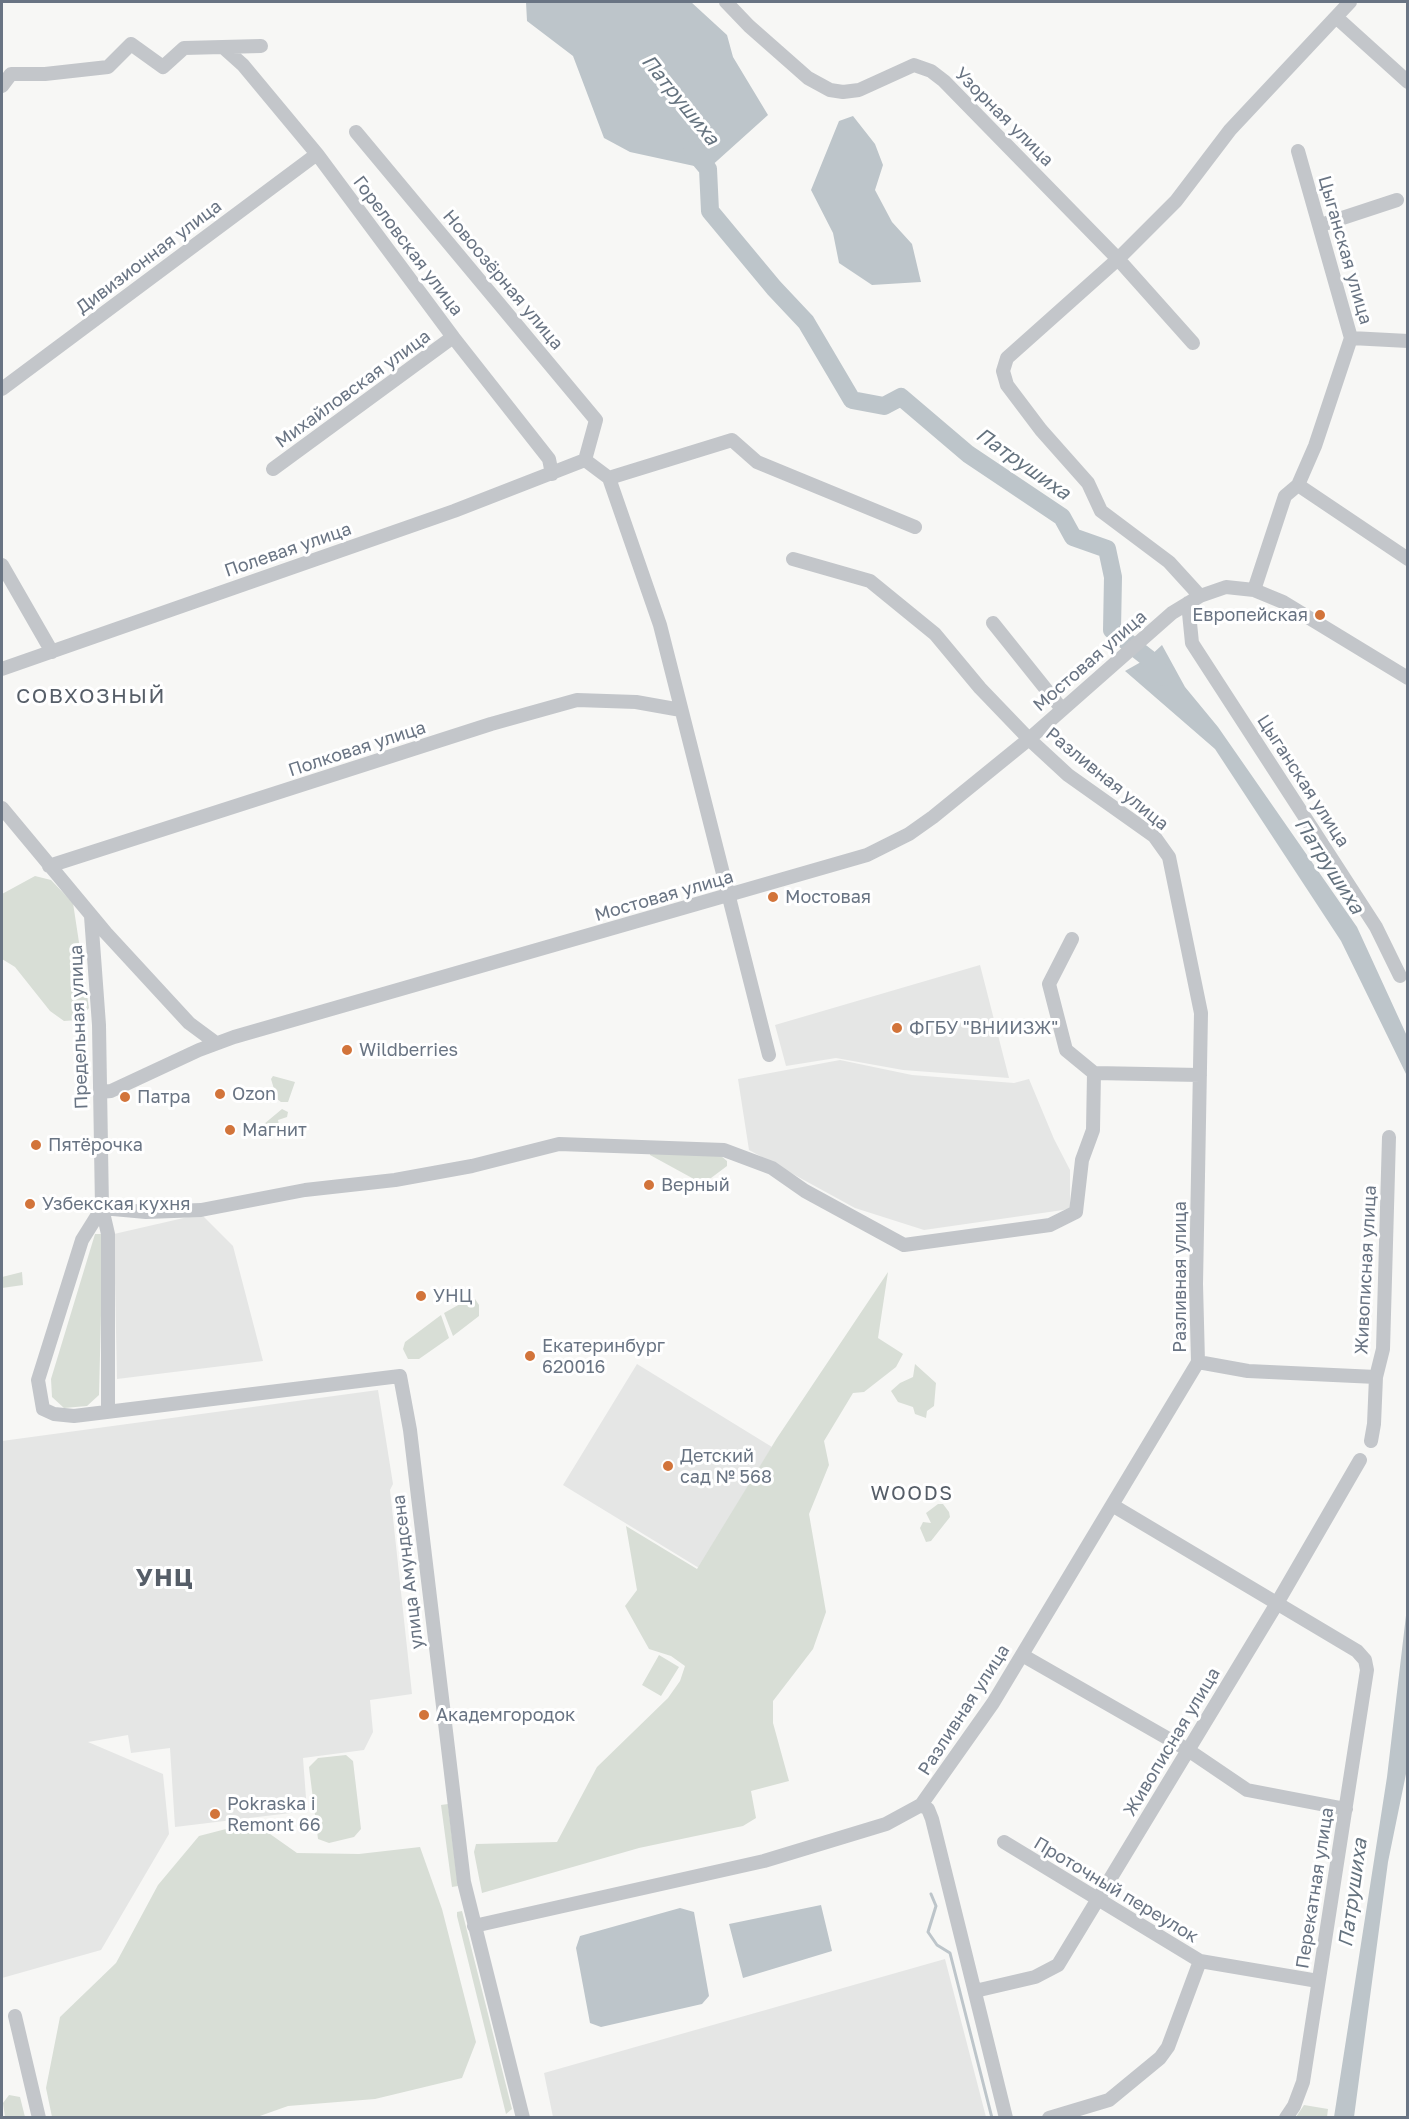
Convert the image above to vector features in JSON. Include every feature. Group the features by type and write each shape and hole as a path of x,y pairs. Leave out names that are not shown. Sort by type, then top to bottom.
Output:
{"street":[{"name":"Узорная улица","path":"726,2 749,26 808,78 830,90 843,92 859,90 914,65 931,71 944,81 1118,259 1193,343"},
{"path":"1194,599 1169,562 1101,511 1088,483 1041,430 1007,385 1004,371 1007,358 1118,259 1176,201 1230,130 1350,2"},
{"path":"1336,17 1407,82"},
{"path":"2,86 10,74 45,74 108,67 131,44 164,68 184,48 261,46"},
{"name":"Гореловская улица","path":"224,48 243,65 317,154 453,337 549,459 552,474"},
{"name":"Новоозёрная улица","path":"356,132 596,420 585,460"},
{"name":"Цыганская улица","path":"1254,590 1285,496 1299,485 1315,446 1351,338 1321,225 1298,152"},
{"name":"Дивизионная улица","path":"2,389 317,154"},
{"path":"1321,225 1397,200"},
{"name":"Михайловская улица","path":"273,469 453,337"},
{"path":"1351,338 1407,341"},
{"path":"609,478 732,440 757,462 915,527"},
{"path":"585,460 609,478 660,625 769,1055"},
{"name":"Полевая улица","path":"2,669 552,474 585,460"},
{"path":"1299,485 1407,559"},
{"name":"Разливная улица","path":"474,1926 764,1861 886,1824 921,1805 993,1703 1198,1362 1196,1284 1201,1013 1169,857 1154,836 1068,775 1029,739 980,688 935,634 870,581 793,559"},
{"path":"2,565 52,652"},
{"name":"Мостовая улица","path":"100,1092 111,1091 216,1043 867,855 909,834 1029,739 1061,708 1172,613 1194,599 1226,587 1254,590 1283,602 1407,678"},
{"name":"Цыганская улица","path":"1194,599 1192,643 1377,927 1400,976"},
{"path":"993,623 1061,708"},
{"name":"Полковая улица","path":"49,866 491,724 577,700 636,702 681,710"},
{"name":"Предельная улица","path":"2,808 91,916 189,1023 216,1043"},
{"name":"Предельная улица","path":"91,916 99,1025 102,1208 108,1234 108,1412"},
{"path":"1072,939 1049,984 1066,1050 1094,1073 1200,1075"},
{"path":"102,1208 146,1212 201,1210 305,1190 396,1180 472,1166 559,1144 724,1150 772,1168 806,1191 904,1245 1050,1225 1076,1212 1082,1160 1093,1130 1094,1073"},
{"name":"Живописная улица","path":"1371,1441 1376,1377 1383,1349 1389,1137"},
{"name":"улица Амундсена","path":"102,1208 82,1240 38,1380 43,1409 74,1416 400,1376 410,1430 464,1882 523,2118"},
{"path":"1198,1362 1248,1371 1376,1377"},
{"name":"Живописная улица","path":"975,1991 1035,1977 1058,1965 1276,1605 1360,1460"},
{"path":"1112,1505 1276,1605"},
{"name":"Перекатная улица","path":"1276,1605 1357,1651 1365,1660 1367,1670 1302,2082 1294,2106 1286,2118"},
{"path":"1022,1654 1188,1750 1248,1790 1346,1809"},
{"path":"921,1805 928,1809 932,1819 1006,2118"},
{"name":"Проточный переулок","path":"1004,1842 1200,1961 1318,1982"},
{"path":"1049,2118 1109,2100 1160,2058 1168,2048 1200,1961"},
{"path":"15,2016 39,2118"}],"shaded area":[{"path":"35,876 51,880 73,903 89,1008 78,1020 64,1021 50,1011 15,967 2,959 2,894"},
{"path":"980,965 1009,1078 903,1070 836,1058 786,1066 775,1025"},
{"path":"840,1060 912,1075 1014,1083 1029,1079 1054,1139 1070,1170 1070,1209 924,1230 855,1208 749,1150 738,1079"},
{"path":"273,1076 295,1082 288,1102 281,1102 277,1099 271,1079"},
{"path":"282,1109 288,1112 287,1117 278,1120 279,1125 264,1124"},
{"path":"650,1152 721,1156 727,1161 727,1166 703,1184 650,1155"},
{"path":"201,1214 233,1246 263,1361 117,1379 114,1234"},
{"path":"95,1234 103,1234 99,1395 87,1406 64,1408 52,1397 51,1379"},
{"path":"22,1272 23,1285 2,1288 2,1277"},
{"path":"888,1272 878,1338 903,1354 896,1367 864,1392 853,1393 824,1441 829,1465 809,1514 826,1612 813,1649 773,1701 773,1723 789,1781 751,1791 756,1818 743,1826 639,1848 482,1893 474,1852 476,1844 557,1842 597,1767 668,1698 680,1681 685,1666 671,1656 649,1649 625,1606 637,1590 626,1526 697,1569 777,1438"},
{"path":"469,1299 475,1299 479,1305 479,1316 453,1336 444,1313"},
{"path":"441,1315 449,1338 419,1359 408,1359 403,1349 405,1342"},
{"name":"Детский сад № 568","path":"637,1364 772,1447 699,1568 563,1485"},
{"path":"915,1364 936,1383 934,1406 927,1411 926,1418 915,1414 913,1407 898,1402 891,1391 900,1383 913,1377"},
{"path":"378,1390 393,1484 390,1490 412,1694 370,1700 373,1732 364,1750 303,1758 307,1811 175,1827 170,1748 131,1753 128,1735 88,1742 163,1774 169,1834 101,1950 2,1978 2,1441"},
{"path":"938,1504 943,1504 950,1517 931,1541 926,1542 920,1528 923,1522 931,1523 926,1513"},
{"path":"659,1655 679,1667 661,1696 642,1685"},
{"path":"346,1755 353,1761 361,1829 354,1837 329,1843 318,1839 309,1767 318,1758"},
{"path":"448,1804 458,1886 452,1887 441,1805"},
{"path":"253,1822 297,1853 359,1854 420,1847 442,1909 476,2042 462,2078 375,2099 288,2106 257,2117 52,2117 46,2088 60,2017 116,1963 158,1885 199,1836"},
{"path":"462,1911 512,2109 506,2114 457,1916 457,1912"},
{"path":"945,1959 986,2117 553,2117 544,2073"},
{"path":"9,2095 20,2097 25,2117 5,2117 3,2103"},
{"path":"1304,2105 1328,2109 1327,2117 1296,2117"}],"water":[{"path":"526,2 691,2 727,35 733,57 768,115 708,169 630,152 604,138 573,56 527,21"},
{"path":"853,116 875,144 883,165 875,190 892,222 912,244 921,282 872,285 839,263 833,233 811,190 839,121"},
{"path":"1162,645 1185,687 1218,727 1357,927 1407,1036 1407,1076 1341,941 1215,749 1125,671 1148,658"},
{"path":"1407,1607 1407,1769 1388,1862 1354,2117 1334,2117 1387,1777"},
{"path":"821,1905 832,1951 743,1978 729,1924"},
{"path":"680,1908 694,1912 709,1996 702,2004 601,2027 590,2023 576,1948 580,1936"}],"waterway":[{"name":"Патрушиха","path":"692,150 708,169 710,211 774,288 806,322 852,400 884,406 901,397 968,454 1062,517 1073,537 1107,549 1113,577 1112,630 1148,658 1164,677"},
{"path":"931,1894 936,1906 928,1932 937,1945 950,1953 992,2118"}],"place":[{"name":"Европейская","path":"1320,615"},
{"name":"Мостовая","path":"773,897"},
{"name":"ФГБУ \"ВНИИЗЖ\"","path":"897,1028"},
{"name":"Wildberries","path":"347,1050"},
{"name":"Ozon","path":"220,1094"},
{"name":"Патра","path":"125,1097"},
{"name":"Магнит","path":"230,1130"},
{"name":"Пятёрочка","path":"36,1145"},
{"name":"Верный","path":"649,1185"},
{"name":"Узбекская кухня","path":"30,1204"},
{"name":"УНЦ","path":"421,1296"},
{"name":"Екатеринбург 620016","path":"530,1356"},
{"name":"Детский сад № 568","path":"668,1466"},
{"name":"Академгородок","path":"424,1715"},
{"name":"Pokraska i Remont 66","path":"215,1814"}],"district":[{"name":"СОВХОЗНЫЙ","path":"91,696"},
{"name":"WOODS","path":"912,1494"},
{"name":"УНЦ","path":"165,1578"}]}
